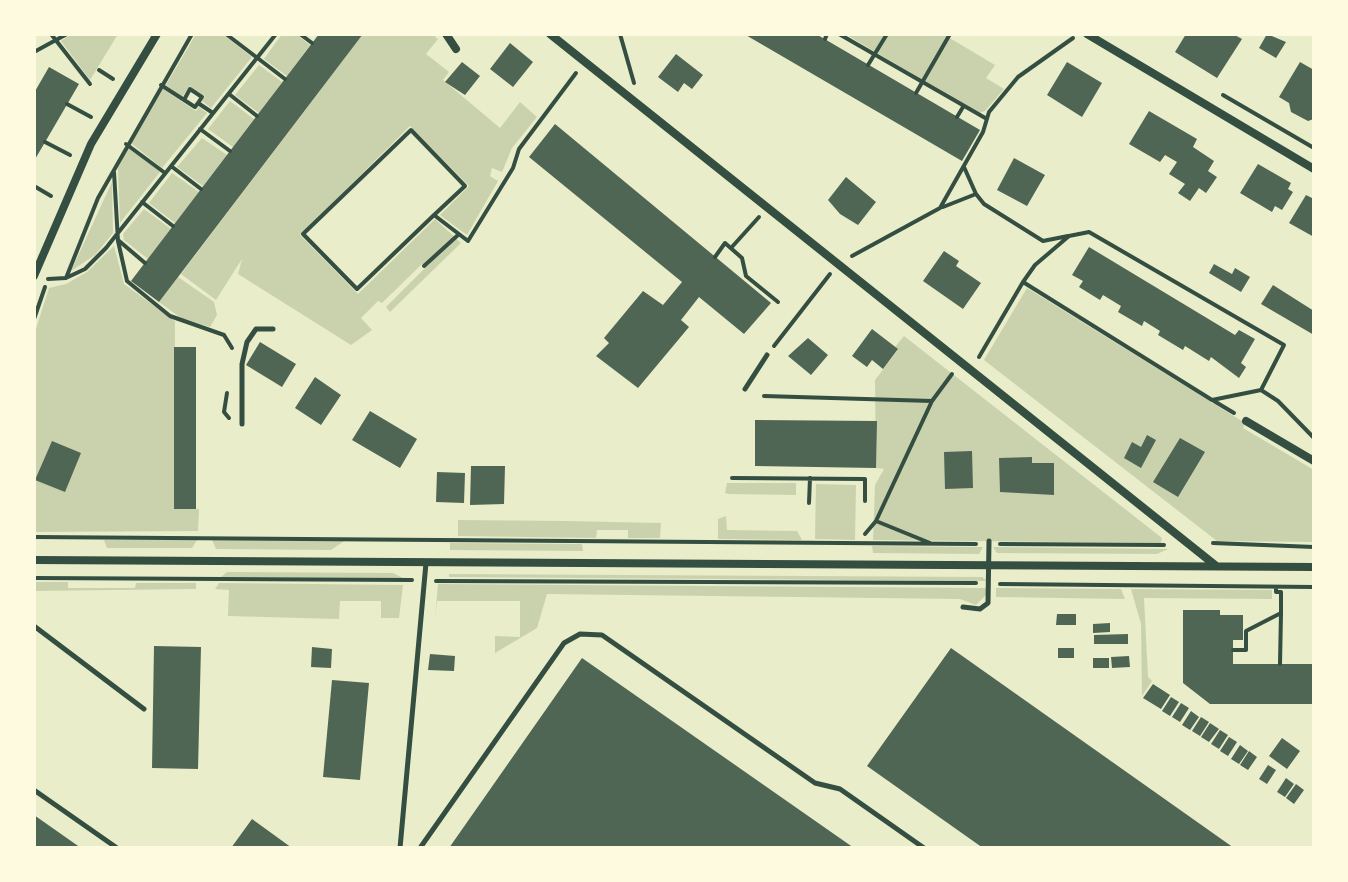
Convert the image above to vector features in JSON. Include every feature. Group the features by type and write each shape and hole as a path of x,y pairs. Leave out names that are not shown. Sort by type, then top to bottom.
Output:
{"street":[{"path":"34,276 91,144 157,34"},
{"path":"446,34 456,49"},
{"path":"550,34 1215,565"},
{"path":"1087,34 1314,169"},
{"path":"1246,421 1314,461"},
{"path":"34,560 1314,567"}],"lane":[{"path":"242,424 242,364 247,342 256,329 273,329"},
{"path":"745,389 767,355"},
{"path":"963,607 980,609 988,603 991,584 989,542"},
{"path":"400,848 426,563"},
{"path":"34,626 144,709"},
{"path":"420,848 564,643 580,634 602,635 815,783 840,789 924,848"},
{"path":"34,790 117,848"}],"path":[{"path":"51,34 90,84"},
{"path":"34,52 67,34"},
{"path":"66,278 98,198 126,144 192,34"},
{"path":"226,34 285,79"},
{"path":"34,319 48,278 66,278 85,269 118,236 276,34"},
{"path":"300,34 312,43"},
{"path":"620,34 635,84"},
{"path":"839,34 987,119"},
{"path":"868,65 887,34"},
{"path":"916,93 950,34"},
{"path":"940,208 987,119 1018,77 1079,34"},
{"path":"434,215 468,241 513,168 519,149 577,71"},
{"path":"161,85 184,100 195,107 202,97 190,89 184,100"},
{"path":"229,94 257,116"},
{"path":"198,103 213,113"},
{"path":"67,104 91,117"},
{"path":"957,117 963,107"},
{"path":"200,129 230,151"},
{"path":"411,130 465,186 434,215 357,289 303,234 411,130"},
{"path":"45,142 70,155"},
{"path":"126,144 165,173"},
{"path":"171,166 201,189"},
{"path":"964,167 984,204 1043,241 1089,232 1284,345 1261,390"},
{"path":"114,169 118,236 127,281 170,316 224,335 230,341 231,359"},
{"path":"34,186 51,196"},
{"path":"863,266 851,256 940,208 976,194"},
{"path":"142,202 173,226"},
{"path":"731,248 760,216"},
{"path":"424,266 458,234"},
{"path":"118,236 145,263"},
{"path":"978,359 1035,265 1069,236"},
{"path":"715,257 725,243 742,258 746,276 778,302"},
{"path":"767,355 832,273"},
{"path":"1023,282 1246,421"},
{"path":"966,349 988,367"},
{"path":"865,534 876,521 932,401 955,370"},
{"path":"229,380 224,412 232,422"},
{"path":"1212,400 1261,390 1278,401 1314,438"},
{"path":"764,396 932,401"},
{"path":"732,478 865,479 865,501"},
{"path":"809,503 810,478"},
{"path":"876,521 933,544"},
{"path":"34,537 1167,545 1166,536"},
{"path":"1205,537 1216,545 1314,547"},
{"path":"446,538 446,550"},
{"path":"34,578 1314,587"},
{"path":"1276,587 1276,592 1281,592 1280,664"},
{"path":"1233,650 1246,650 1246,631 1281,613"}],"green space":[{"path":"72,34 118,34 90,80 61,41"},
{"path":"196,34 222,34 252,57 211,108 202,101 205,96 190,86 182,97 166,85"},
{"path":"282,34 296,34 310,45 287,76 264,59"},
{"path":"363,34 432,34 438,39 426,54 449,72 443,80 500,128 520,102 537,117 512,148 502,172 492,168 490,176 498,181 467,235 440,215 469,186 410,126 300,235 358,294 435,219 461,243 390,312 386,307 426,267 422,264 382,303 378,301 361,318 372,330 351,345 238,274 242,259 216,300 181,274"},
{"path":"845,34 943,34 995,65 986,78 1004,89 985,111 979,113"},
{"path":"259,65 282,82 259,113 235,95"},
{"path":"163,89 196,111 199,107 207,113 162,168 131,143"},
{"path":"230,101 254,119 233,147 208,129"},
{"path":"202,138 227,155 203,186 177,167"},
{"path":"128,147 160,172 120,223 118,168"},
{"path":"172,173 199,192 175,223 149,203"},
{"path":"112,182 113,233 95,255 71,271"},
{"path":"144,209 171,229 148,259 124,240 123,234"},
{"path":"114,246 124,284 175,321 174,509 199,509 198,531 34,532 34,335 49,288 66,284 87,272"},
{"path":"178,277 214,302 217,315 210,327 181,318 159,302"},
{"path":"1027,288 1245,423 1243,428 1314,470 1314,542 1217,541 984,360"},
{"path":"904,336 1162,538 1161,543 873,540 875,485 884,469 876,468 875,380 898,350 895,347"},
{"path":"727,483 796,483 796,495 728,494 725,493"},
{"path":"816,484 856,485 855,540 815,539"},
{"path":"726,516 727,530 797,531 802,540 718,539 718,519"},
{"path":"458,520 661,523 660,538 628,538 628,530 597,530 596,538 458,536"},
{"path":"104,540 197,540 192,548 107,548"},
{"path":"212,540 344,541 331,550 216,549"},
{"path":"450,543 582,544 583,551 450,550"},
{"path":"872,546 983,547 979,554 873,553"},
{"path":"993,547 1168,549 1157,554 997,553"},
{"path":"227,572 393,573 403,578 221,577"},
{"path":"449,574 982,577 987,581 449,577"},
{"path":"34,582 68,582 68,588 135,588 136,583 196,583 196,589 34,591"},
{"path":"219,583 403,585 399,618 381,618 381,601 340,601 339,619 228,616 229,590 215,589"},
{"path":"438,584 986,588 986,595 976,605 960,599 547,594 537,628 495,653 495,636 520,637 520,601 437,601 435,618"},
{"path":"996,588 1121,589 1125,599 996,597"},
{"path":"1131,589 1272,590 1272,599 1144,598 1148,677 1152,681 1142,696 1141,624"}],"building":[{"path":"319,34 363,34 159,302 131,281"},
{"path":"744,34 816,34 980,130 962,161"},
{"path":"1186,34 1233,34 1242,39 1217,78 1175,52"},
{"path":"1267,34 1286,42 1276,58 1259,48"},
{"path":"510,43 533,62 513,87 490,69"},
{"path":"676,54 703,75 692,89 684,83 678,92 658,77"},
{"path":"462,62 480,76 465,95 445,82"},
{"path":"1067,62 1102,83 1082,117 1047,95"},
{"path":"1300,62 1314,70 1314,119 1308,121 1291,112 1289,103 1279,97"},
{"path":"49,67 79,84 34,161 34,93"},
{"path":"1149,111 1197,139 1193,147 1214,161 1208,171 1217,177 1206,193 1199,188 1190,201 1178,193 1185,184 1169,174 1177,162 1165,155 1160,162 1129,144"},
{"path":"555,124 771,303 744,334 699,297 681,320 689,327 638,388 596,356 609,343 604,338 643,291 663,305 682,282 529,157"},
{"path":"1014,158 1045,175 1027,206 997,190"},
{"path":"1258,164 1291,183 1288,189 1293,192 1282,210 1275,206 1272,212 1240,193"},
{"path":"846,177 876,202 858,225 840,214 828,200"},
{"path":"1306,195 1314,199 1314,237 1289,223"},
{"path":"1089,247 1235,335 1239,330 1255,339 1241,363 1246,367 1239,378 1211,357 1209,361 1185,346 1183,350 1158,335 1160,331 1144,321 1142,326 1118,312 1121,306 1103,295 1100,300 1079,287 1083,281 1072,275"},
{"path":"944,251 959,261 956,266 981,283 963,309 923,281"},
{"path":"1214,264 1232,274 1235,268 1250,277 1241,292 1209,273"},
{"path":"1273,285 1314,311 1314,335 1261,304"},
{"path":"872,329 898,349 883,369 872,360 867,367 852,356"},
{"path":"808,338 828,355 811,375 788,356"},
{"path":"260,342 296,364 282,387 246,365"},
{"path":"174,347 196,347 196,509 174,509"},
{"path":"315,377 341,395 321,425 295,408"},
{"path":"370,411 417,439 400,468 352,440"},
{"path":"755,420 877,421 876,468 755,466"},
{"path":"1147,435 1156,440 1141,468 1124,458 1132,442 1141,447"},
{"path":"1180,438 1205,452 1178,497 1153,482"},
{"path":"52,441 81,453 65,492 35,480"},
{"path":"972,451 973,488 945,489 944,452"},
{"path":"1032,457 1032,463 1054,463 1054,495 1000,492 999,458"},
{"path":"471,466 505,466 504,504 470,505"},
{"path":"437,472 465,473 464,503 436,502"},
{"path":"1183,610 1220,610 1220,615 1243,615 1243,640 1233,640 1233,664 1314,664 1314,704 1210,704 1183,683"},
{"path":"1057,614 1076,614 1076,625 1056,625"},
{"path":"1110,623 1110,632 1093,633 1093,624"},
{"path":"1128,634 1128,644 1094,644 1094,635"},
{"path":"154,646 201,647 198,769 152,768"},
{"path":"312,647 332,649 331,668 311,667"},
{"path":"951,648 1234,848 983,848 867,766"},
{"path":"1058,648 1074,648 1074,658 1058,658"},
{"path":"430,654 455,656 454,671 428,670"},
{"path":"1129,656 1130,667 1112,668 1111,657"},
{"path":"582,658 854,848 449,848"},
{"path":"1093,658 1109,658 1109,668 1093,668"},
{"path":"332,680 369,683 360,780 323,777"},
{"path":"1153,684 1170,695 1161,709 1143,698"},
{"path":"1171,697 1179,702 1170,716 1162,711"},
{"path":"1181,703 1189,708 1180,722 1172,717"},
{"path":"1191,711 1199,717 1190,730 1182,725"},
{"path":"1201,717 1209,722 1200,736 1192,731"},
{"path":"1210,723 1219,729 1209,742 1201,737"},
{"path":"1220,730 1228,735 1219,749 1211,744"},
{"path":"1229,737 1237,742 1228,756 1220,751"},
{"path":"1282,738 1300,751 1287,769 1269,756"},
{"path":"1240,745 1248,751 1239,764 1231,759"},
{"path":"1249,751 1257,757 1248,770 1240,765"},
{"path":"1268,765 1276,770 1267,784 1259,779"},
{"path":"1286,778 1294,784 1285,797 1277,792"},
{"path":"1296,784 1304,790 1294,804 1286,798"},
{"path":"34,815 81,848 34,848"},
{"path":"252,819 292,848 231,848"}]}
